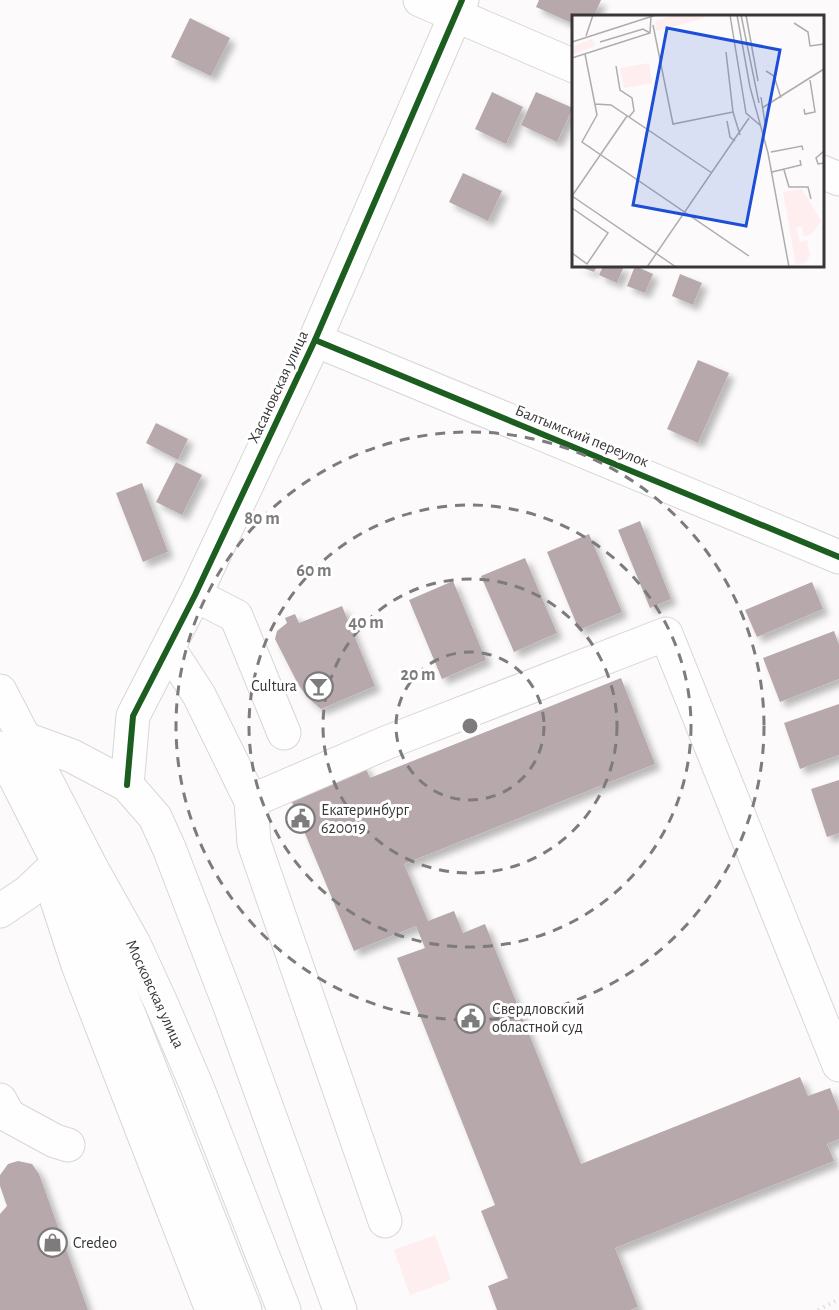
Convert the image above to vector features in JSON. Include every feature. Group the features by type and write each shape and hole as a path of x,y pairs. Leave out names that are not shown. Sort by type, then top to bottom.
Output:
{"main road":[{"path":"420,0 459,8 572,65"},
{"name":"Хасановская улица","path":"127,785 133,716 169,649 315,340 459,8"},
{"path":"824,173 839,179"},
{"name":"Балтымский переулок","path":"315,340 839,557"},
{"path":"195,595 236,616 284,732"},
{"path":"251,801 388,742 666,634 839,1065"},
{"path":"169,649 199,695 251,801 254,843 385,1221"},
{"name":"Московская улица","path":"0,690 10,750 106,956 245,1310"},
{"path":"212,1310 78,964 10,750 72,756 127,785 155,817 170,848 340,1310"},
{"name":"Московская улица","path":"10,750 134,944 197,1087 284,1310"},
{"path":"0,911 28,892 48,873"},
{"path":"0,1100 9,1116 55,1141 68,1145"}],"path":[{"path":"818,1310 839,1299"}],"shaded area":[{"path":"435,1235 451,1280 410,1295 394,1250"}],"building":[{"path":"539,0 601,0 594,15 572,15 572,23 536,7"},
{"path":"190,18 230,38 211,76 171,57"},
{"path":"492,92 523,107 506,144 475,129"},
{"path":"536,92 572,108 557,142 521,125"},
{"path":"463,173 502,191 488,221 449,202"},
{"path":"581,267 596,267 594,272"},
{"path":"603,267 624,267 617,283 599,275"},
{"path":"635,267 653,274 645,293 627,286"},
{"path":"680,274 702,283 693,305 672,296"},
{"path":"698,360 729,373 698,443 667,429"},
{"path":"156,423 188,439 178,460 146,443"},
{"path":"176,462 202,475 182,515 156,502"},
{"path":"142,483 168,552 143,562 116,493"},
{"path":"640,521 671,599 650,608 618,530"},
{"path":"589,534 622,612 579,630 547,552"},
{"path":"525,558 557,633 514,652 481,576"},
{"path":"453,581 486,660 442,679 409,600"},
{"path":"812,582 823,609 757,637 745,610"},
{"path":"342,606 375,686 321,709 307,697 298,684 275,639 277,631 287,623 285,618 295,614 299,623"},
{"path":"834,631 839,645 839,679 780,702 763,658"},
{"name":"Свердловский областной суд","path":"621,678 655,764 404,864 428,921 454,911 463,933 485,924 581,1164 800,1077 808,1096 830,1088 839,1111 839,1139 827,1144 834,1161 615,1248 638,1307 630,1310 497,1310 488,1286 508,1278 481,1211 495,1205 397,958 425,948 416,926 354,951 289,795 364,764 370,778"},
{"path":"839,704 839,755 800,769 784,723"},
{"path":"839,780 839,833 827,837 811,789"},
{"path":"18,1161 32,1164 39,1174 88,1310 0,1310 0,1214 7,1206 0,1186 0,1175 8,1164"}],"cycle path":[{"path":"127,785 133,716 195,595 315,340 462,0"},
{"path":"315,340 839,557"}],"place":[{"name":"Cultura","path":"318,686"},
{"name":"Екатеринбург 620019","path":"300,819"},
{"name":"Свердловский областной суд","path":"471,1018"},
{"name":"Credeo","path":"52,1243"}]}
